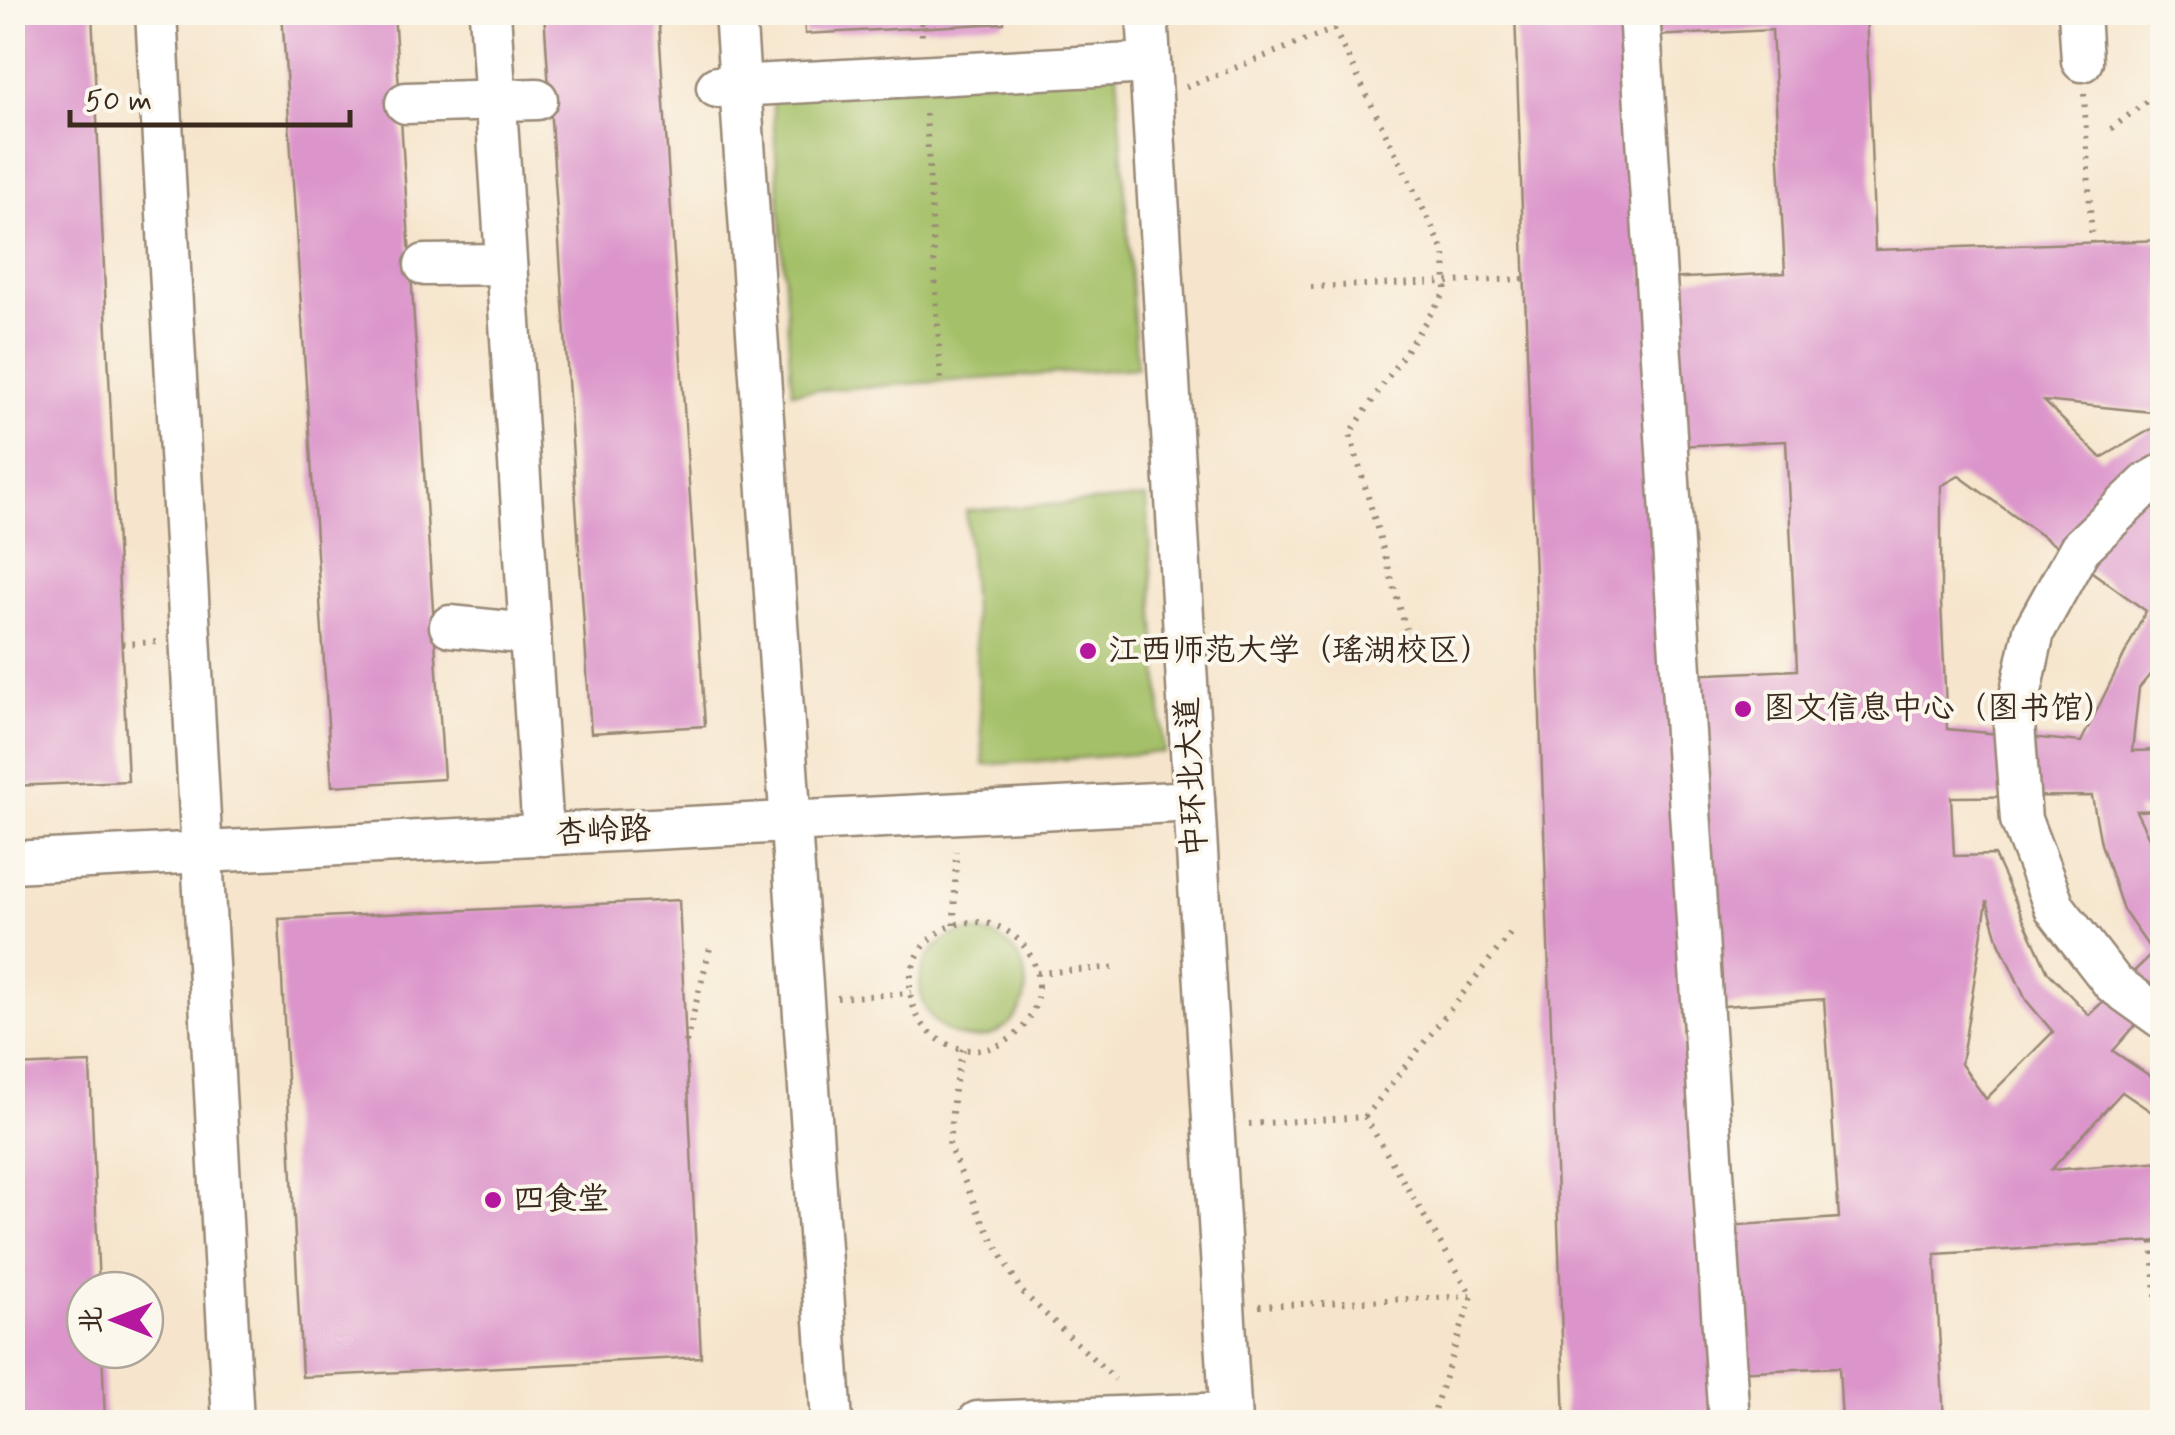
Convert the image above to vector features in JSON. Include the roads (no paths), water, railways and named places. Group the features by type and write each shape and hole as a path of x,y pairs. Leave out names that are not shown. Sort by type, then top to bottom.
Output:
{"street":[{"path":"156,12 232,1422"},
{"path":"490,12 543,835"},
{"path":"734,12 728,87 832,1422"},
{"name":"中环北大道","path":"1147,12 1230,1418"},
{"path":"1639,12 1729,1422"},
{"path":"2079,12 2082,61"},
{"path":"728,87 1152,81"},
{"path":"406,103 537,99"},
{"path":"425,266 506,264"},
{"path":"2162,475 2148,483 2080,548 2034,632 2014,724 2021,820 2055,908 2113,983 2162,1018"},
{"path":"450,626 530,634"},
{"name":"杏岭路","path":"12,862 1194,801"},
{"path":"978,1422 1154,1416 1230,1418"}],"place":[{"name":"江西师范大学（瑶湖校区）","path":"1088,651"},
{"name":"图文信息中心（图书馆）","path":"1743,709"},
{"name":"四食堂","path":"493,1200"}]}
